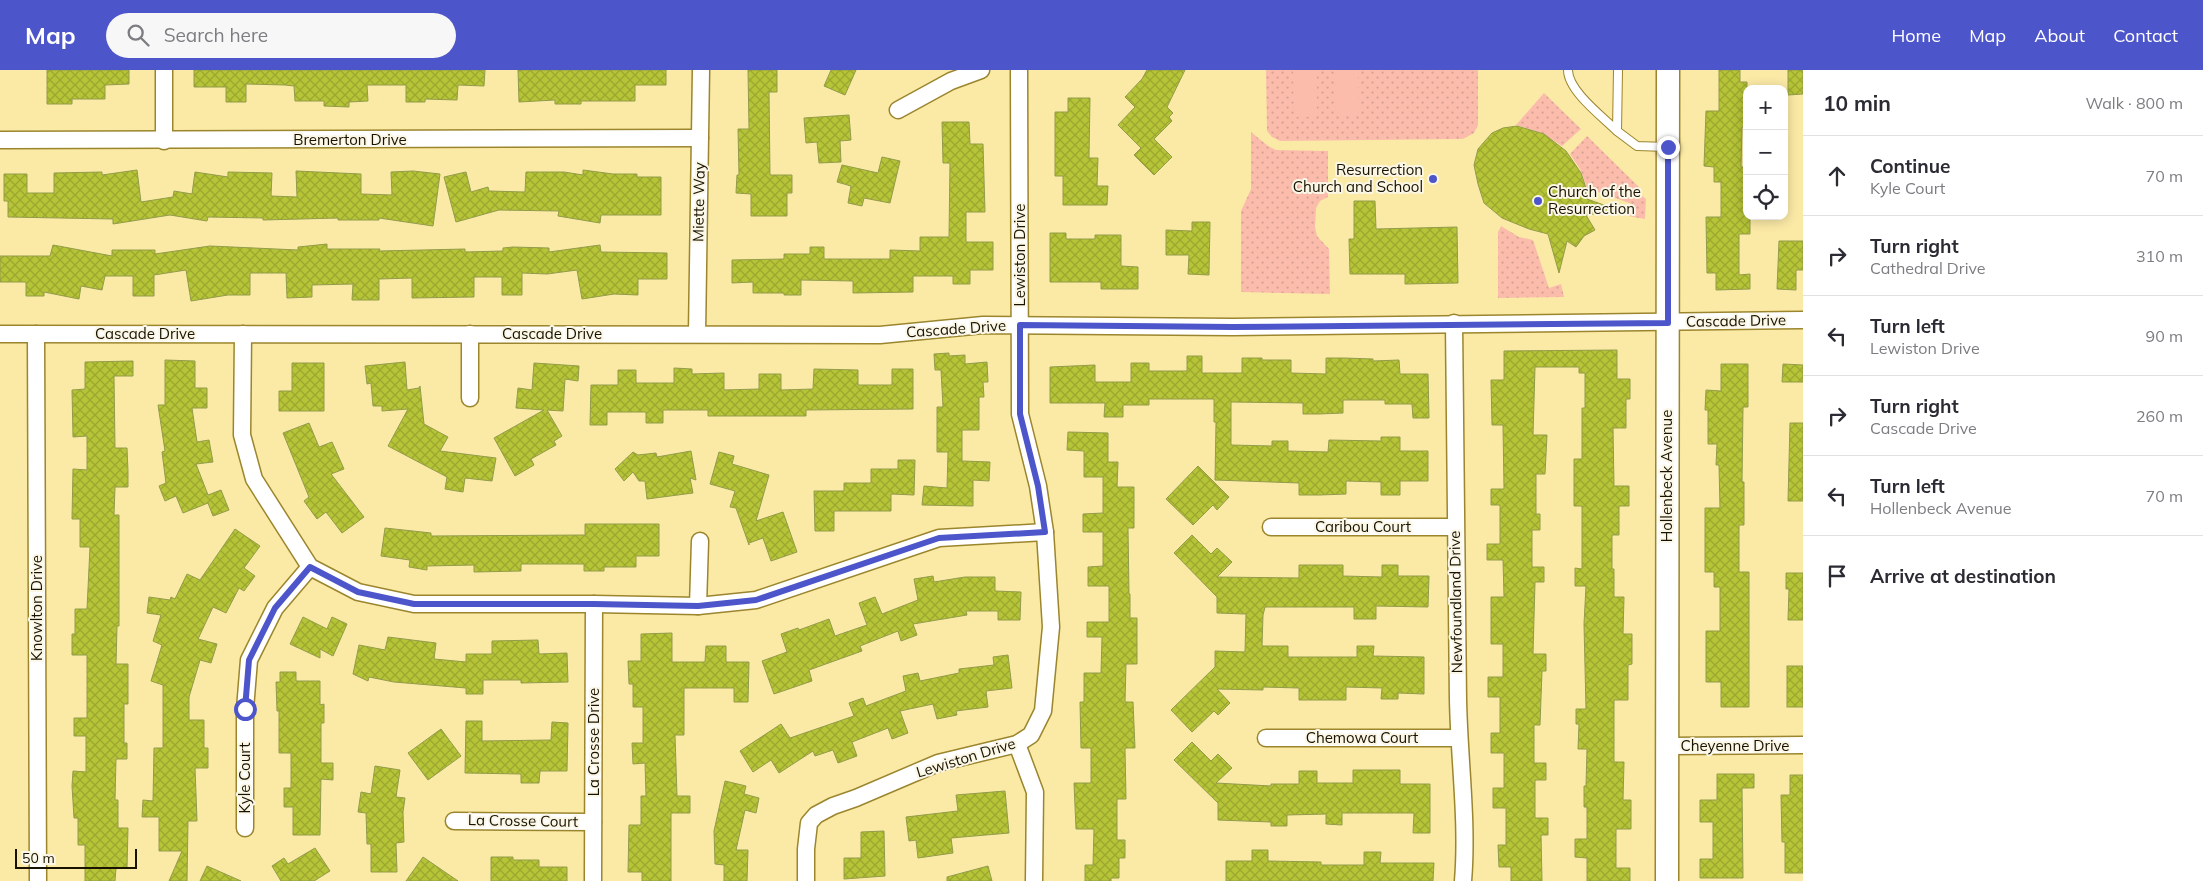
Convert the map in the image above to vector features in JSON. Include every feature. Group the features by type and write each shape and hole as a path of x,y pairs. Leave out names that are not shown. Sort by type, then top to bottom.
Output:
{"street":[{"path":"164,70 164,141"},
{"name":"Miette Way","path":"698,334 701,70"},
{"path":"898,110 950,81 981,70"},
{"name":"Lewiston Drive","path":"806,881 806,849 809,823 816,815 938,763 1017,744 1031,735 1043,711 1051,627 1045,532 1038,486 1020,414 1019,70"},
{"name":"Hollenbeck Avenue","path":"1667,881 1668,70"},
{"name":"Bremerton Drive","path":"0,140 700,138"},
{"name":"Cascade Drive","path":"0,334 880,335 983,325 1233,327 1803,320"},
{"name":"Newfoundland Drive","path":"1454,323 1459,738 1465,859 1463,881"},
{"name":"Knowlton Drive","path":"36,334 38,881"},
{"path":"242,334 242,435 254,479 310,567 358,592 414,604 698,606 756,600 939,538 1045,532"},
{"path":"470,334 470,398"},
{"name":"Caribou Court","path":"1271,527 1455,527"},
{"path":"698,606 700,541"},
{"name":"Kyle Court","path":"245,828 245,709 249,660 275,608 310,567"},
{"name":"La Crosse Drive","path":"593,881 594,604"},
{"name":"Chemowa Court","path":"1266,738 1459,738"},
{"path":"1017,744 1035,792 1034,881"},
{"name":"Cheyenne Drive","path":"1667,746 1803,745"},
{"name":"La Crosse Court","path":"454,820 593,822"}],"lane":[{"path":"1568,70 1570,82 1577,91 1617,132 1637,146 1668,147"},
{"path":"1617,132 1618,70"}],"shaded area":[{"path":"1266,70 1478,70 1478,125 1474,133 1463,139 1280,141 1272,137 1267,131"},
{"path":"1335,70 1358,70 1359,115 1336,116"},
{"path":"1293,71 1317,71 1317,117 1294,117"},
{"path":"1544,93 1581,129 1562,146 1542,133 1516,125"},
{"path":"1251,132 1276,150 1328,151 1328,197 1320,201 1316,208 1315,227 1317,236 1329,249 1330,294 1241,292 1241,211 1251,189"},
{"path":"1587,136 1640,188 1640,194 1646,199 1645,219 1628,216 1632,204 1587,188 1580,169 1570,154"},
{"path":"1501,226 1519,237 1533,240 1549,288 1561,284 1564,297 1498,298 1498,232"}],"building":[{"path":"47,70 129,70 129,84 105,85 105,99 72,99 72,104 47,104"},
{"path":"194,70 485,70 484,86 458,85 457,100 425,99 425,102 406,102 406,85 367,85 368,101 349,102 349,107 324,106 324,101 295,101 294,86 285,85 246,84 246,102 226,102 226,87 194,87"},
{"path":"518,70 666,70 666,85 635,85 635,101 581,101 581,104 555,104 555,100 519,102"},
{"path":"748,70 777,70 777,92 769,92 770,175 792,175 792,193 787,193 787,216 751,216 751,194 736,193 737,175 739,175 738,129 749,129"},
{"path":"831,70 856,70 845,95 824,86"},
{"path":"1147,70 1185,70 1167,107 1173,113 1169,117 1172,121 1154,139 1172,157 1154,175 1134,155 1141,148 1118,125 1135,107 1125,97 1142,79"},
{"path":"1719,70 1740,70 1740,82 1747,82 1747,85 1743,85 1741,167 1743,167 1743,220 1750,220 1750,234 1739,234 1739,275 1750,274 1750,289 1716,290 1716,273 1707,273 1706,217 1721,217 1721,182 1714,182 1714,167 1704,166 1706,111 1719,111"},
{"path":"1788,70 1803,70 1803,94 1788,95"},
{"path":"1068,98 1090,98 1089,158 1098,158 1097,186 1108,186 1107,205 1063,205 1063,176 1055,176 1055,112 1068,112"},
{"path":"849,115 851,140 840,141 841,162 819,163 817,142 806,143 804,118"},
{"path":"942,122 969,122 970,144 983,144 985,212 966,212 966,242 993,242 993,270 970,270 970,284 953,284 953,276 913,276 913,292 853,293 853,281 801,280 801,295 784,295 784,293 753,293 753,282 732,283 732,260 784,259 784,254 810,254 810,247 824,247 824,259 890,259 890,250 920,251 920,237 949,237 950,163 943,163"},
{"name":"Church of the Resurrection","path":"1517,126 1544,134 1566,151 1581,173 1587,199 1621,211 1586,215 1595,230 1584,236 1576,247 1567,241 1559,273 1548,234 1529,229 1502,218 1484,203 1478,184 1474,165 1478,149 1492,133 1503,128"},
{"path":"882,157 900,161 890,203 864,198 862,206 848,203 851,186 837,182 842,165 878,173"},
{"path":"137,170 141,202 173,197 174,191 192,194 195,172 228,177 228,172 272,173 271,196 297,197 296,171 361,174 361,194 392,195 391,172 413,171 440,174 433,226 379,218 379,220 338,220 338,218 263,220 263,218 208,217 207,221 170,215 113,224 113,219 8,217 8,201 4,201 4,174 27,174 27,193 54,193 54,173 102,172 102,175"},
{"path":"583,170 613,174 637,174 637,177 661,177 661,215 601,215 600,223 558,216 559,211 499,210 456,222 444,177 466,172 471,192 488,187 489,191 525,192 526,172 564,172 583,175"},
{"path":"1354,201 1375,201 1376,229 1457,227 1458,283 1405,284 1405,274 1350,274 1349,239 1354,239"},
{"path":"1192,222 1210,222 1209,275 1188,274 1189,255 1166,255 1166,230 1192,231"},
{"path":"1050,233 1066,233 1066,239 1095,239 1095,235 1121,235 1121,266 1138,267 1138,289 1101,289 1101,282 1050,282"},
{"path":"1779,241 1803,241 1803,270 1796,270 1796,290 1777,289"},
{"path":"327,244 327,249 380,249 379,251 465,249 465,252 503,251 503,248 513,247 549,248 549,252 600,245 601,252 667,253 667,279 638,279 638,295 614,294 582,299 577,270 547,274 522,273 522,295 502,295 502,277 474,277 474,297 412,298 412,278 379,279 379,300 352,300 353,284 312,285 312,297 287,298 286,273 250,273 250,295 228,295 191,301 186,270 154,275 154,296 133,296 133,276 105,276 102,290 81,286 79,299 44,292 44,296 26,296 26,282 0,282 0,256 50,256 53,245 112,256 112,250 155,250 155,254 210,246 298,250 298,247"},
{"path":"1617,350 1617,379 1630,379 1630,399 1626,399 1626,428 1613,428 1614,486 1629,486 1629,506 1619,506 1619,535 1612,535 1612,569 1614,569 1614,597 1624,597 1623,634 1632,634 1632,664 1628,665 1628,700 1614,700 1614,762 1624,762 1623,800 1631,800 1631,829 1616,829 1616,868 1630,868 1630,881 1587,881 1587,858 1575,857 1575,839 1587,839 1587,807 1584,807 1584,786 1586,786 1587,749 1578,749 1579,724 1576,724 1576,709 1586,709 1584,624 1586,586 1575,586 1575,568 1582,569 1582,506 1574,506 1574,459 1582,459 1582,408 1585,408 1585,373 1579,373 1579,367 1535,367 1533,435 1547,435 1545,474 1536,474 1536,514 1540,514 1540,530 1532,530 1532,567 1544,567 1544,582 1535,582 1533,654 1546,654 1546,671 1542,671 1540,725 1534,725 1534,763 1546,763 1546,780 1535,780 1535,818 1548,818 1548,835 1541,835 1542,881 1511,881 1511,867 1499,867 1498,845 1506,845 1506,808 1493,808 1493,788 1504,788 1504,753 1491,753 1491,733 1500,733 1500,697 1488,697 1488,677 1503,677 1503,644 1491,644 1491,597 1504,597 1503,560 1487,560 1487,544 1500,544 1500,505 1491,505 1491,489 1504,489 1503,425 1492,425 1491,380 1504,380 1504,351"},
{"path":"949,353 949,356 965,355 965,364 987,362 988,382 983,382 984,397 979,397 979,430 962,430 962,461 990,462 989,481 973,480 973,506 922,505 924,486 947,488 948,452 937,452 937,407 943,407 941,370 935,370 934,354"},
{"path":"1187,356 1202,356 1202,373 1242,373 1242,358 1262,358 1262,360 1291,360 1291,373 1326,374 1326,358 1344,358 1373,359 1373,361 1399,360 1400,374 1428,374 1429,418 1413,418 1412,404 1385,404 1385,400 1343,400 1343,413 1319,414 1303,414 1303,403 1231,402 1231,445 1272,446 1272,441 1288,441 1288,451 1328,452 1329,440 1381,441 1381,437 1400,437 1400,451 1428,451 1428,481 1400,481 1400,495 1381,495 1381,482 1346,481 1346,494 1299,495 1299,483 1215,480 1216,422 1214,422 1214,399 1149,399 1149,405 1123,405 1123,417 1104,417 1105,403 1050,403 1050,367 1095,365 1095,382 1131,382 1131,363 1149,363 1149,371 1187,371"},
{"path":"165,360 195,361 195,388 207,388 207,408 192,408 197,442 209,440 213,462 196,464 208,495 221,490 229,510 213,516 208,503 183,513 176,496 165,501 159,486 166,483 162,452 165,451 158,405 165,405"},
{"path":"133,361 133,376 114,376 115,448 127,448 128,471 128,487 115,487 114,515 119,515 119,626 117,626 116,664 128,664 128,704 124,704 124,743 127,743 127,759 116,759 115,800 118,800 118,828 128,828 127,868 116,868 115,881 85,881 85,845 78,845 78,818 74,818 72,786 73,771 86,772 86,736 74,736 74,718 87,718 87,655 72,655 72,634 75,634 75,609 87,609 90,547 80,547 80,519 72,519 73,469 87,470 87,436 73,437 72,390 85,389 85,362"},
{"path":"405,362 407,390 419,388 420,386 424,424 448,437 440,451 496,458 492,481 465,478 463,492 445,489 447,477 388,446 408,409 382,411 382,406 373,406 371,383 367,384 365,366"},
{"path":"292,363 324,363 324,411 279,411 279,391 292,391"},
{"path":"534,363 579,366 578,381 565,379 563,411 547,410 562,436 554,441 556,445 531,459 534,465 515,476 494,438 544,410 516,408 518,388 532,390"},
{"path":"1721,364 1748,364 1748,407 1743,407 1742,482 1744,482 1744,525 1739,525 1739,572 1749,572 1749,707 1721,707 1721,682 1706,682 1706,631 1720,631 1720,587 1714,587 1714,572 1705,572 1705,508 1720,508 1719,465 1716,465 1717,444 1708,444 1708,410 1705,410 1706,390 1721,391"},
{"path":"1783,364 1803,365 1803,382 1782,382"},
{"path":"674,368 692,369 692,374 724,373 724,390 759,389 759,374 781,374 781,390 813,389 814,369 858,370 858,385 892,385 892,369 913,369 913,409 806,410 806,416 708,416 708,410 663,410 663,423 646,423 646,412 607,412 607,425 590,425 591,385 618,385 618,370 636,370 636,383 674,383"},
{"path":"309,423 319,447 332,442 344,469 331,474 364,517 342,533 326,512 317,519 304,501 309,497 283,433"},
{"path":"1790,423 1803,423 1803,501 1788,501"},
{"path":"1068,432 1108,433 1108,462 1118,462 1117,487 1134,487 1134,528 1128,528 1129,594 1130,618 1137,618 1137,664 1126,664 1125,702 1133,702 1135,748 1125,748 1126,799 1117,799 1117,840 1125,840 1125,858 1119,858 1119,878 1111,878 1111,881 1085,881 1085,865 1093,865 1094,829 1076,829 1074,783 1091,783 1091,748 1081,748 1080,702 1084,702 1084,673 1101,673 1102,637 1087,637 1087,622 1109,622 1109,586 1088,586 1088,567 1103,566 1103,532 1083,532 1083,514 1103,513 1103,477 1084,477 1084,451 1067,450"},
{"path":"691,451 696,480 690,478 693,493 647,499 645,481 639,481 633,472 624,481 615,469 633,452 638,455 656,453 657,457"},
{"path":"719,452 734,456 732,464 769,475 756,521 783,512 797,552 771,561 763,538 749,543 749,545 736,508 730,507 735,491 710,484"},
{"path":"898,460 915,460 914,495 891,494 891,511 834,511 834,531 815,531 814,491 844,491 844,483 871,483 871,469 898,469"},
{"path":"1198,466 1229,497 1217,510 1213,505 1193,525 1166,499"},
{"path":"585,524 659,524 659,556 636,556 636,567 604,567 604,571 584,571 584,564 521,564 521,571 474,572 474,565 427,566 427,570 409,567 410,560 381,556 385,528 431,533 431,536 585,535"},
{"path":"235,529 260,546 244,568 255,576 244,591 239,588 226,613 213,607 198,639 217,644 211,663 200,660 189,697 189,720 204,720 204,748 208,748 208,768 195,768 197,821 188,821 187,881 169,881 182,851 159,851 159,817 142,817 143,800 153,801 154,748 163,748 163,685 151,681 162,645 153,641 161,615 147,613 149,597 170,600 171,597 175,599 187,574 200,580"},
{"path":"1192,535 1211,554 1217,548 1232,562 1217,577 1299,578 1299,565 1343,565 1343,576 1382,577 1382,565 1398,565 1398,576 1429,576 1428,607 1376,606 1376,619 1354,619 1354,607 1265,607 1263,615 1262,646 1288,646 1288,657 1357,657 1357,646 1374,646 1373,656 1424,657 1424,694 1398,693 1398,699 1381,699 1382,688 1346,687 1346,700 1299,700 1299,688 1263,687 1263,690 1217,689 1230,703 1218,715 1214,711 1192,732 1171,710 1215,667 1215,651 1245,652 1246,614 1217,613 1217,597 1174,553"},
{"path":"1786,573 1803,573 1803,620 1788,620 1789,589 1786,589"},
{"path":"933,576 934,582 965,577 995,577 995,591 1021,592 1020,620 998,620 998,611 966,611 967,615 913,624 917,635 901,641 898,631 860,646 862,651 809,670 812,681 774,694 762,661 787,652 781,634 798,628 799,630 829,619 835,636 867,625 859,603 875,597 882,614 918,600 914,579"},
{"path":"303,617 327,629 332,617 347,624 333,656 320,649 320,658 290,644"},
{"path":"672,633 672,662 705,662 706,646 726,646 726,662 749,662 748,702 734,702 734,688 684,688 684,735 675,735 677,796 690,796 690,813 671,813 671,881 642,881 642,872 628,872 629,825 641,825 641,796 646,796 645,763 633,764 632,743 643,743 643,707 633,707 633,684 629,684 628,661 641,661 641,634"},
{"path":"388,637 436,643 434,659 466,662 466,654 492,654 492,641 538,640 539,654 567,653 568,682 521,683 521,680 483,680 483,694 466,694 466,688 394,682 369,677 368,681 353,674 359,645 385,650"},
{"path":"1008,655 1012,688 986,691 988,707 956,711 957,715 937,719 933,704 900,711 908,733 892,739 888,728 852,742 857,756 838,763 833,750 815,756 813,751 779,773 771,760 753,772 740,751 781,724 790,738 854,716 849,703 863,698 866,706 906,691 903,676 918,673 920,681 959,673 959,669 994,665 993,657"},
{"path":"1787,666 1803,666 1803,707 1787,707"},
{"path":"280,672 296,672 296,681 320,681 320,705 324,704 324,723 321,723 321,763 333,763 333,780 321,779 320,835 293,835 293,807 284,807 284,788 291,788 291,753 279,753 279,711 277,711 276,682 280,682"},
{"path":"466,721 482,721 482,741 551,740 552,722 568,723 567,771 540,771 539,783 521,783 521,774 465,773"},
{"path":"441,729 461,756 428,780 408,753"},
{"path":"1192,742 1211,761 1218,754 1232,768 1216,783 1271,786 1271,784 1299,784 1299,771 1317,771 1317,783 1353,783 1353,770 1400,770 1400,784 1430,784 1430,833 1413,833 1414,813 1342,813 1342,825 1326,824 1326,814 1287,815 1287,826 1271,826 1271,822 1218,820 1218,803 1174,760"},
{"path":"375,766 400,770 396,797 405,798 403,812 404,842 396,843 397,872 371,872 371,844 367,844 366,813 358,812 361,792 371,794"},
{"path":"1717,774 1754,774 1754,788 1742,788 1743,878 1700,878 1700,859 1713,859 1713,822 1700,822 1700,800 1717,800"},
{"path":"1790,775 1803,775 1803,873 1785,873 1785,842 1782,842 1781,795 1790,795"},
{"path":"725,781 746,786 744,794 759,798 756,813 745,810 736,850 748,850 747,881 724,881 724,865 715,864 714,831"},
{"path":"1005,791 1009,833 951,838 953,853 918,858 916,840 909,841 906,817 958,811 956,795"},
{"path":"884,831 885,876 844,879 844,858 861,858 861,832"},
{"path":"315,848 330,871 314,881 281,881 272,866 284,858 288,864"},
{"path":"1252,850 1268,850 1268,861 1321,862 1321,865 1364,865 1364,852 1381,852 1380,863 1434,863 1433,881 1226,881 1226,861 1252,861"},
{"path":"423,857 458,881 406,881"},
{"path":"491,857 513,857 513,860 539,860 539,867 567,867 567,881 491,881"},
{"path":"207,866 241,881 200,881"},
{"path":"988,866 992,881 947,881 947,877"}],"place":[{"name":"Resurrection Church and School","path":"1433,179"},
{"name":"Church of the Resurrection","path":"1538,201"}],"route":[{"path":"245,709 249,660 275,608 310,567 358,592 414,604 698,606 756,600 939,538 1045,532 1038,486 1020,414 1020,325 1233,327 1454,323 1668,323 1668,147"}]}
